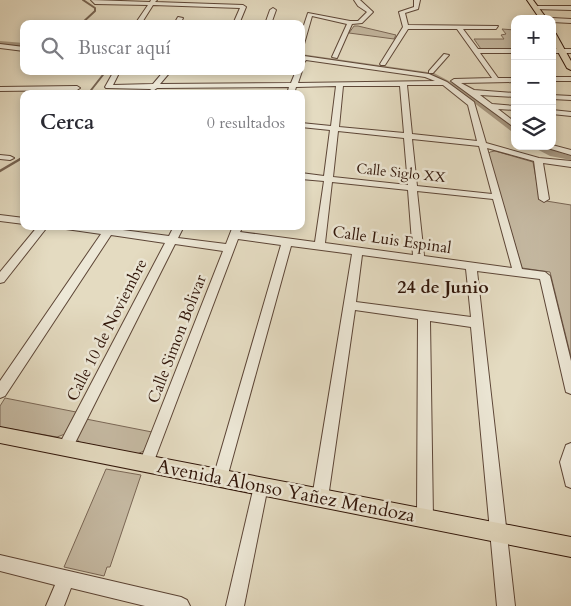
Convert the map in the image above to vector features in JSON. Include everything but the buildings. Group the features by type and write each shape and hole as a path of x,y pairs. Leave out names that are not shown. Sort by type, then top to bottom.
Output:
{"main road":[{"path":"530,0 541,15"},
{"path":"556,41 571,68"},
{"name":"Avenida Alonso Yañez Mendoza","path":"0,435 571,547"}],"street":[{"path":"305,31 310,14 350,23 360,22 370,12 360,5 357,0"},
{"path":"383,64 406,27 402,12 416,8 416,0"},
{"path":"94,1 243,7 238,20"},
{"path":"141,20 153,2"},
{"path":"536,8 571,8"},
{"path":"269,20 273,10"},
{"path":"556,20 571,20"},
{"path":"335,57 350,23"},
{"path":"406,27 496,27"},
{"path":"459,27 496,80"},
{"path":"0,41 20,42"},
{"path":"0,46 20,48"},
{"path":"476,51 511,51"},
{"path":"556,52 571,52"},
{"path":"431,72 446,55"},
{"path":"305,59 335,57 431,72 454,81 472,92 511,123"},
{"path":"305,59 427,75 445,82 471,104 518,272"},
{"path":"115,75 108,87 445,82"},
{"path":"153,90 165,75"},
{"path":"292,90 297,75"},
{"path":"556,79 571,79"},
{"path":"454,81 511,80"},
{"path":"403,83 419,259"},
{"path":"249,90 252,84"},
{"path":"320,246 340,84"},
{"path":"202,90 205,86"},
{"path":"0,89 77,88"},
{"path":"472,92 511,95"},
{"path":"556,97 571,98"},
{"path":"490,106 511,108"},
{"path":"556,112 571,114"},
{"path":"305,125 482,144 538,160 571,164"},
{"path":"556,149 571,153"},
{"path":"0,157 10,158"},
{"path":"538,160 544,199"},
{"name":"Calle Siglo XX","path":"305,176 497,197"},
{"path":"0,218 20,220"},
{"path":"0,279 40,230"},
{"path":"0,392 109,230"},
{"path":"116,230 230,248"},
{"name":"Calle 10 de Noviembre","path":"64,448 177,230"},
{"name":"Calle Luis Espinal","path":"237,230 287,242 545,276 571,388"},
{"name":"Calle Simon Bolivar","path":"146,464 237,230"},
{"path":"220,478 287,242"},
{"path":"320,498 358,251"},
{"path":"471,266 500,532 506,606"},
{"path":"349,305 477,323"},
{"path":"424,316 424,518"},
{"path":"571,450 567,462 571,482"},
{"path":"235,606 261,486"},
{"path":"0,563 181,606"},
{"path":"55,606 66,579"}],"shaded area":[{"path":"354,26 396,35 394,39 349,33"},
{"path":"502,29 511,30 511,50 481,49 474,39 504,39 501,35 506,34"},
{"path":"495,151 533,162 540,200 571,205 571,357 550,272 522,268 488,154"},
{"path":"5,398 76,412 65,434 57,437 0,427 0,406"},
{"path":"86,419 152,432 144,451 137,454 79,442 76,437"},
{"path":"106,469 141,475 110,567 107,567 104,576 64,567"}],"waterway":[{"path":"83,0 95,8 95,11 85,20"},
{"path":"0,43 20,45"},
{"path":"305,57 432,74 458,88 511,129"},
{"path":"91,90 103,75"},
{"path":"544,150 571,158"},
{"path":"0,171 20,159"}],"district":[{"name":"24 de Junio","path":"443,287"}]}
